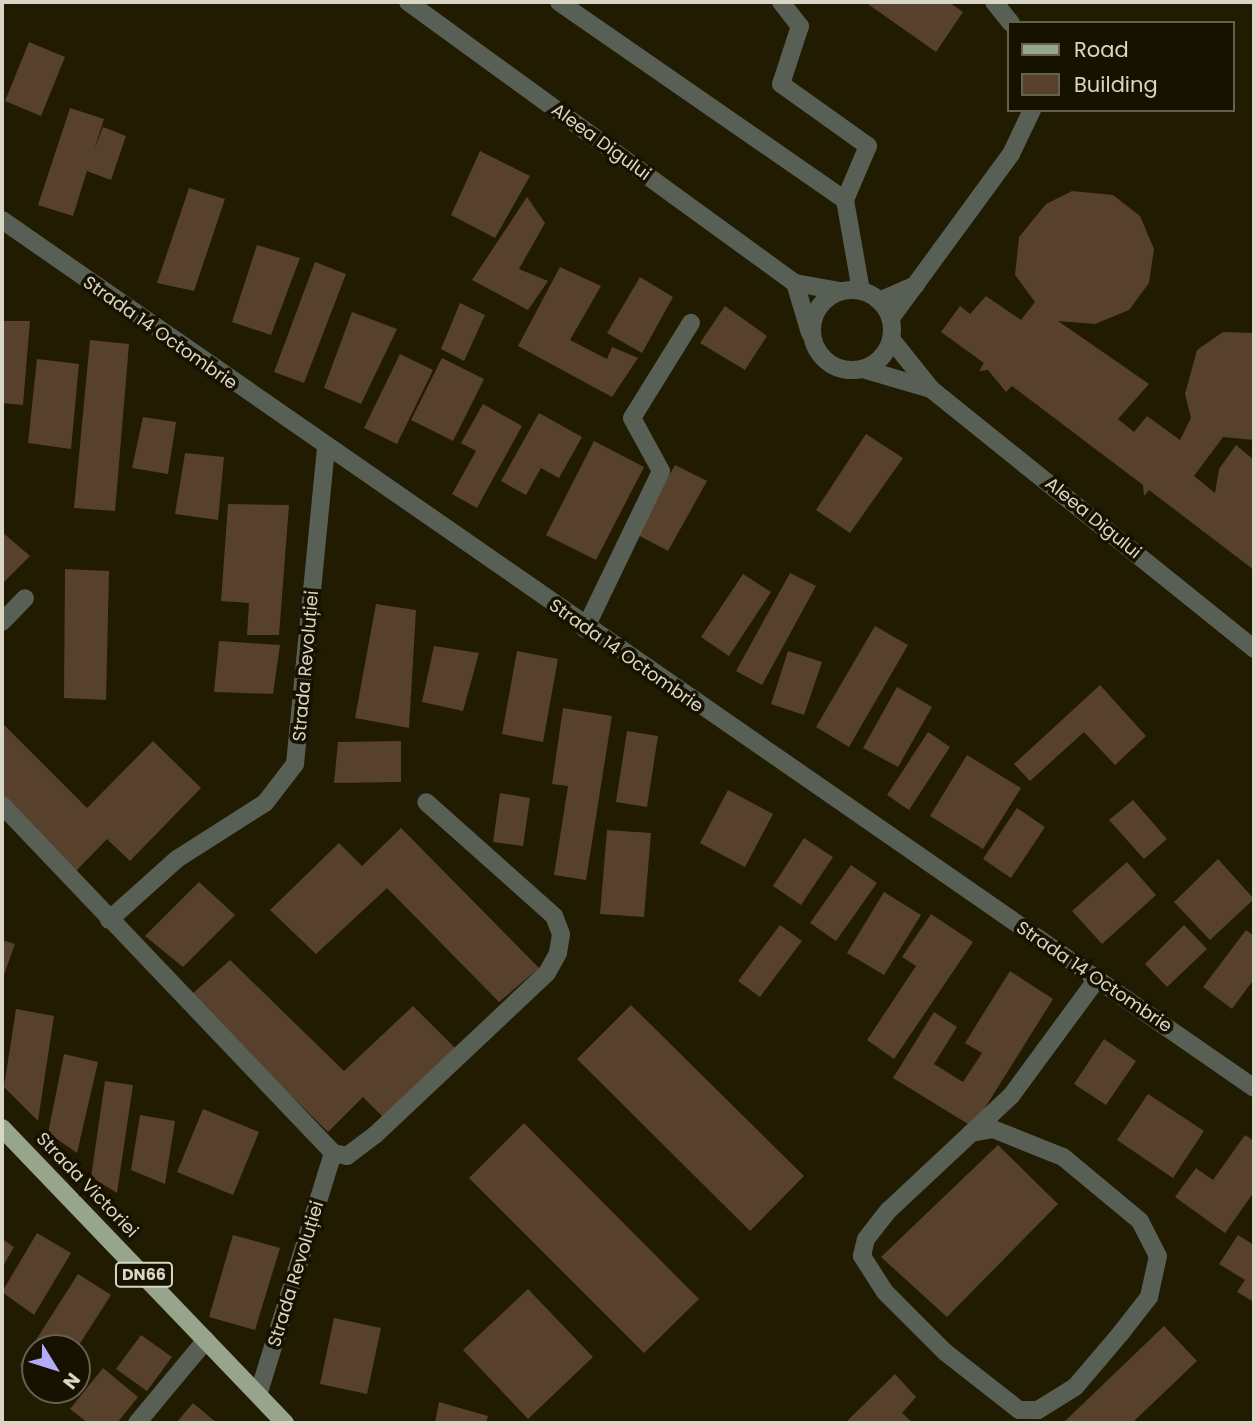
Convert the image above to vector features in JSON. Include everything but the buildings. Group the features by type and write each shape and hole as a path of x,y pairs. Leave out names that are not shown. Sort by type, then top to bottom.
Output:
{"main road":[{"name":"Strada Victoriei","path":"2,1128 285,1423"}],"street":[{"name":"Aleea Digului","path":"408,2 795,283 840,291"},
{"path":"559,2 845,200"},
{"path":"781,2 800,26 781,85 868,146 845,200 861,291"},
{"path":"993,2 1009,21"},
{"path":"891,318 923,282 1011,154 1031,112"},
{"name":"Strada 14 Octombrie","path":"2,220 585,629 1254,1088"},
{"path":"880,301 923,282"},
{"path":"795,283 813,342 824,360 842,370 863,369 881,358 891,339 891,318 880,301 861,291 840,291 818,312 813,342"},
{"path":"585,629 661,471 632,418 691,323"},
{"name":"Aleea Digului","path":"891,339 931,389 1254,649"},
{"name":"Aleea Digului","path":"863,369 931,389"},
{"name":"Strada Revoluției","path":"109,920 177,859 265,803 295,764 326,449"},
{"path":"2,622 25,598"},
{"path":"2,805 333,1153 347,1156 375,1135 547,973 558,953 561,934 554,916 426,802"},
{"path":"971,1133 993,1129 1062,1157 1140,1222 1157,1256 1149,1297 1121,1334 1075,1387 1038,1410 1019,1410 954,1360 885,1292 862,1256 866,1238 888,1210 971,1133 1011,1096 1097,979"},
{"name":"Strada Revoluției","path":"258,1395 333,1153"},
{"path":"137,1423 206,1340"}]}
